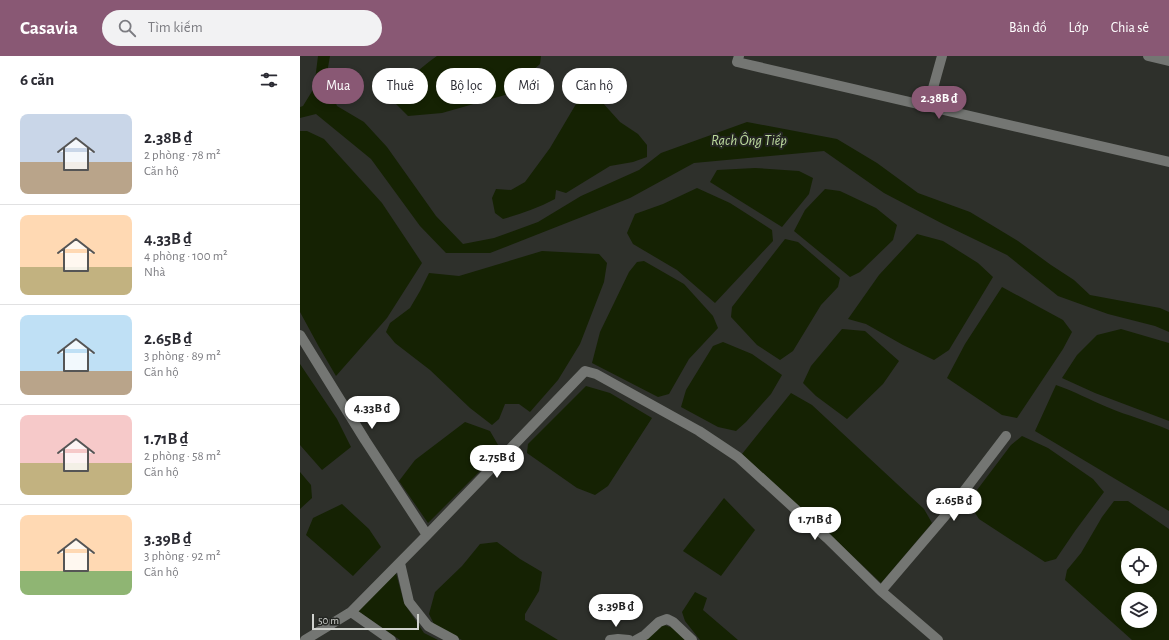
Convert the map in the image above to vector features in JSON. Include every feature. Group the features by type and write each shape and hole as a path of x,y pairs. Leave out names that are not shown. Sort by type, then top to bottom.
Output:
{"street":[{"path":"739,56 737,62 1169,162"},
{"path":"928,106 942,56"},
{"path":"1148,56 1169,61"},
{"path":"300,335 364,440 427,535"},
{"path":"305,640 351,612 585,371 596,374 692,428 738,457 827,538 881,591 938,640"},
{"path":"881,591 945,516 1006,436"},
{"path":"400,563 409,602 428,626 454,640"},
{"path":"351,612 391,640"},
{"path":"636,640 659,622 667,619 673,622 692,640"},
{"path":"610,640 629,640"}],"water":[{"name":"Rạch Ông Tiếp","path":"318,56 330,56 328,68 316,68"},
{"path":"437,56 541,56 540,64 535,68 504,68 504,95 496,98 496,68 436,68 436,104 474,104 442,113 408,116 396,104 428,104 428,68 421,68"},
{"name":"Rạch Ông Tiếp","path":"312,91 312,104 336,104 337,106 364,122 387,147 436,216 463,244 494,238 538,222 581,196 639,170 661,153 747,122 837,139 877,163 918,193 970,212 1018,241 1074,280 1090,295 1160,308 1169,312 1169,332 1155,326 1108,314 1058,296 1007,255 884,193 824,151 694,163 630,198 490,253 446,253 420,226 371,159 316,114 300,118 300,107 303,106"},
{"path":"576,104 604,104 620,122 638,134 647,145 647,157 633,162 610,166 566,193 556,190 555,199 516,215 503,219 495,213 492,198 496,189 511,190 525,182 550,148"},
{"path":"300,131 307,131 324,139 382,203 422,263 387,318 336,376 300,312"},
{"path":"755,168 799,171 813,178 809,194 782,227 710,182 717,170"},
{"path":"697,188 730,203 772,230 773,241 715,303 677,270 633,244 627,233 635,214 663,204"},
{"path":"825,189 840,191 876,208 897,225 893,240 860,272 850,277 794,231 805,210"},
{"path":"917,234 943,241 978,263 993,277 949,350 934,360 903,345 866,324 848,319 879,275"},
{"path":"785,239 798,242 840,278 838,287 821,305 793,351 780,360 757,345 731,317 732,307"},
{"path":"542,251 599,254 607,263 604,282 580,344 558,380 530,412 519,404 505,404 499,419 492,425 470,408 430,370 395,343 386,332 390,323 410,308 429,273 459,276"},
{"path":"644,261 684,284 713,316 718,328 689,359 669,394 658,397 592,363 600,332 629,272 637,262"},
{"path":"1002,287 1063,320 1072,332 1063,349 1017,418 1002,415 947,378 965,344"},
{"path":"842,329 865,331 899,361 883,384 847,419 816,396 803,383 811,366"},
{"path":"1121,329 1169,343 1169,421 1095,393 1062,378 1077,355 1097,335"},
{"path":"723,342 752,354 782,375 771,394 736,431 718,427 681,407 686,390 713,346"},
{"path":"300,364 337,419 351,447 322,470 300,445"},
{"path":"1056,385 1115,410 1169,430 1169,511 1035,431"},
{"path":"586,386 610,393 652,418 608,486 595,495 577,488 527,453 528,444"},
{"path":"791,393 812,405 924,509 932,523 881,583 742,454"},
{"path":"465,422 490,431 501,450 428,523 399,481 415,460"},
{"path":"1022,436 1048,448 1093,479 1104,492 1056,559 1045,562 979,519 970,505 974,494 1011,445"},
{"path":"300,472 311,485 312,498 300,509"},
{"path":"724,498 755,530 721,576 683,551"},
{"path":"1114,501 1128,501 1169,529 1169,640 1132,640 1065,580 1067,570 1081,553 1102,517"},
{"path":"342,504 369,529 381,547 353,576 306,535 313,518"},
{"path":"497,542 520,559 542,572 539,591 525,614 525,620 558,640 462,640 435,626 429,614 435,592 462,566 480,544"},
{"path":"396,573 404,603 424,633 438,640 400,640 358,611"},
{"path":"695,592 707,598 703,610 738,640 700,640 685,621 682,612"},
{"path":"658,623 679,630 688,640 641,640"}]}
